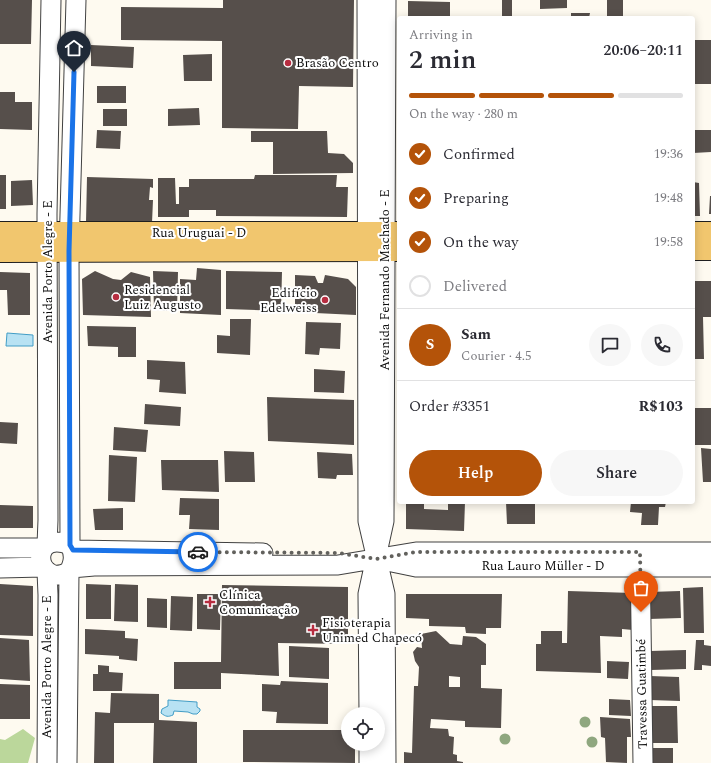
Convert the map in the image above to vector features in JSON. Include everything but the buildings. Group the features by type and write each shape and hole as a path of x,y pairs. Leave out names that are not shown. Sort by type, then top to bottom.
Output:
{"main road":[{"name":"Rua Uruguai - D","path":"0,233 47,242 384,241"},
{"path":"695,233 711,233"},
{"name":"Rua Uruguai - D","path":"0,251 47,242"},
{"path":"695,250 711,249"}],"street":[{"name":"Avenida Porto Alegre - E","path":"45,547 48,520 47,242 51,0"},
{"name":"Avenida Porto Alegre - E","path":"67,763 71,559 69,242 76,0"},
{"name":"Avenida Fernando Machado - E","path":"367,0 367,78 384,241"},
{"name":"Avenida Fernando Machado - E","path":"369,707 368,594 384,522 376,402 384,241 386,0"},
{"path":"367,78 386,78"},
{"path":"48,412 71,411"},
{"path":"0,568 45,569 53,574 60,575 71,559 58,541 52,542 45,547 40,558 45,569"},
{"path":"0,548 45,547"},
{"name":"Rua Lauro Müller - D","path":"71,559 94,566 338,553 376,559 416,552 476,559 641,559 711,552"},
{"name":"Avenida Fernando Machado - E","path":"376,559 385,594 382,707"},
{"name":"Rua Lauro Müller - D","path":"641,559 711,567"},
{"name":"Travessa Guatimbé","path":"641,559 643,763"},
{"name":"Avenida Porto Alegre - E","path":"45,569 48,595 47,763"},
{"path":"47,711 68,711"},
{"path":"369,751 369,763"},
{"name":"Avenida Fernando Machado - E","path":"385,751 386,763"}],"green space":[{"path":"23,729 35,738 28,763 0,763 0,739 5,740"}],"water":[{"path":"7,333 33,335 33,346 6,346"},
{"path":"168,700 197,702 197,707 200,711 197,714 193,714 174,711 173,715 166,716 161,713 162,709 168,706"}],"way so far":[{"path":"198,552 338,553 376,559 416,552 640,552 641,612"}],"place":[{"name":"Brasão Centro","path":"288,63"},
{"name":"Residencial Luiz Augusto","path":"116,297"},
{"name":"Edifício Edelweiss","path":"325,300"},
{"name":"Clínica Comunicação","path":"210,602"},
{"name":"Fisioterapia Unimed Chapecó","path":"313,630"}],"route":[{"path":"74,72 69,251 71,411 70,545 73,550 198,552"}]}
